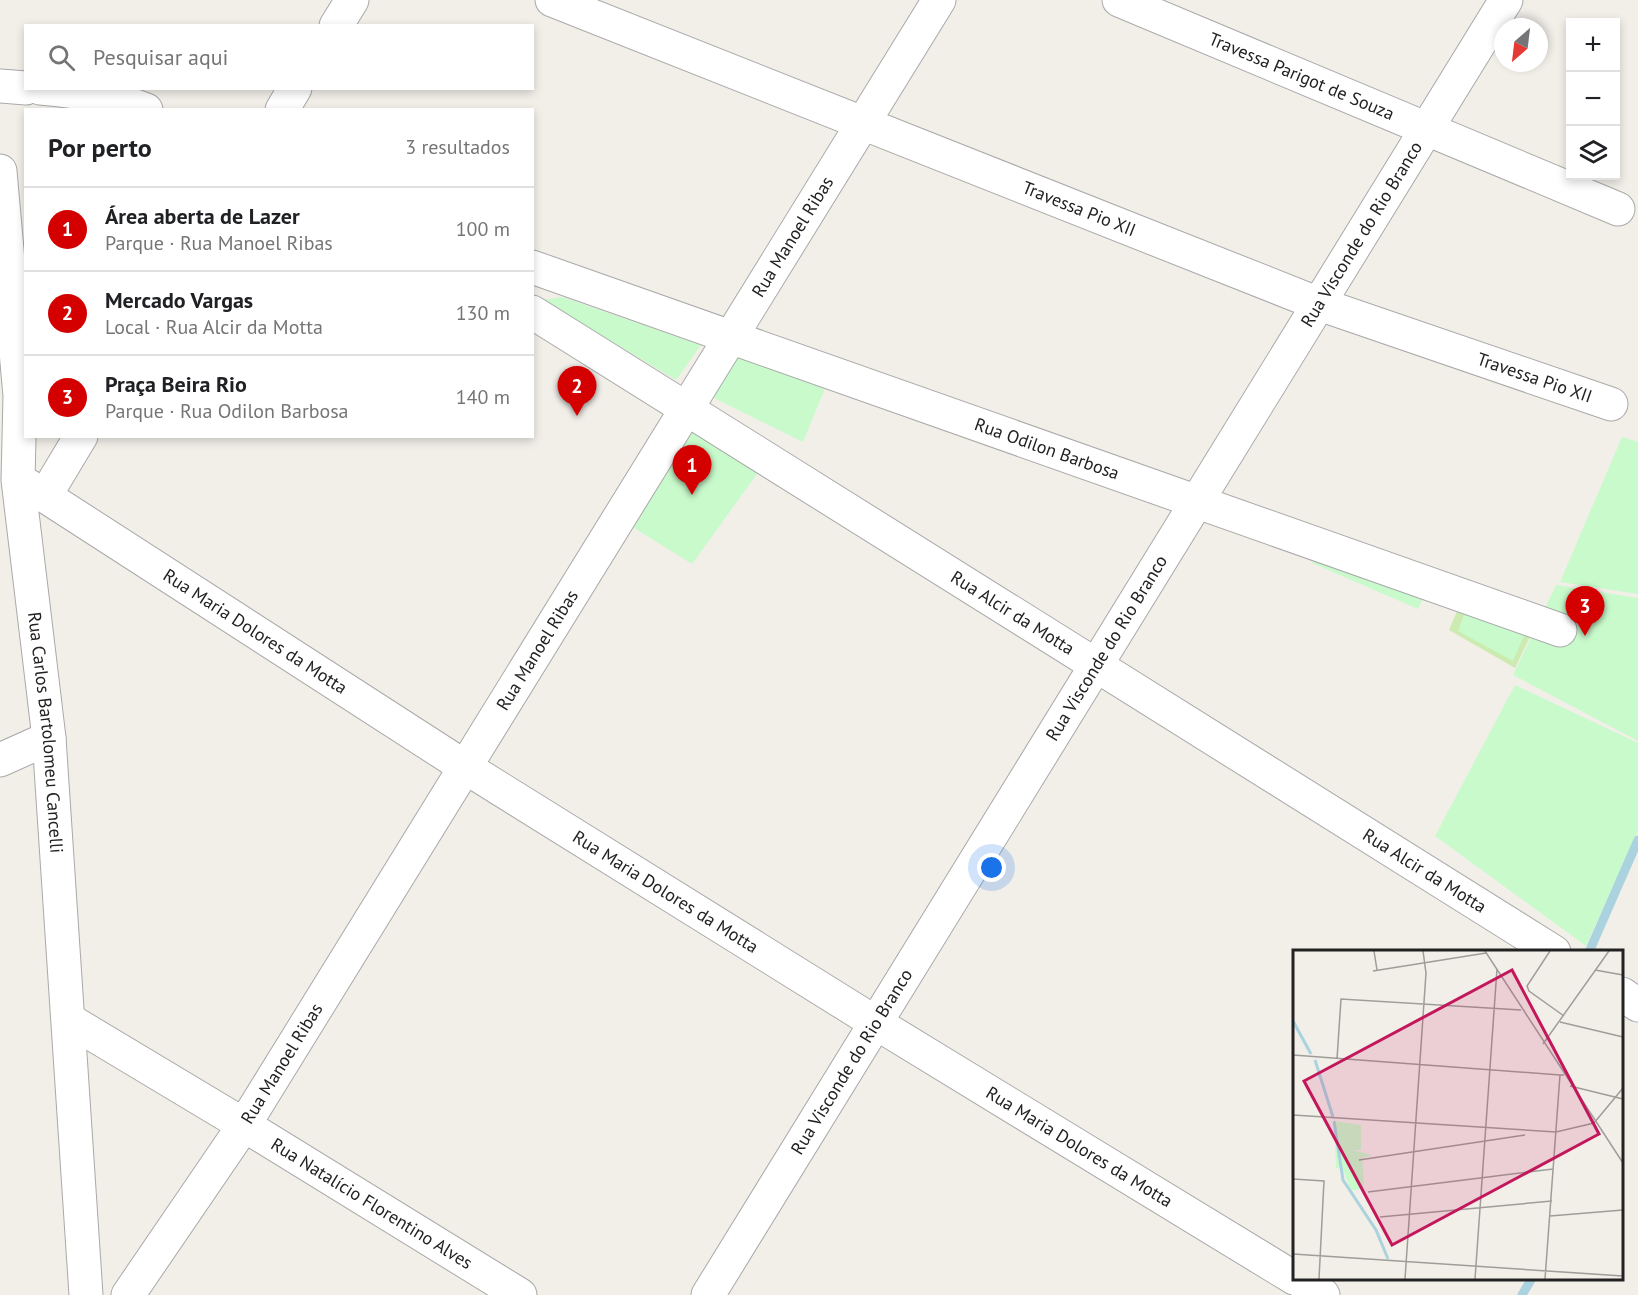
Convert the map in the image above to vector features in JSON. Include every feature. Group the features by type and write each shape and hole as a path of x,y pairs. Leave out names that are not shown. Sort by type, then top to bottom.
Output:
{"street":[{"path":"337,24 352,0"},
{"name":"Travessa Pio XII","path":"552,0 1319,304 1611,404"},
{"name":"Rua Manoel Ribas","path":"128,1295 244,1125 939,0"},
{"name":"Travessa Parigot de Souza","path":"1119,0 1618,209"},
{"name":"Rua Visconde do Rio Branco","path":"708,1295 1506,0"},
{"path":"0,86 24,88"},
{"path":"71,90 128,102 142,108"},
{"path":"283,108 294,90"},
{"name":"Rua Carlos Bartolomeu Cancelli","path":"0,171 10,386 32,488 86,1295"},
{"name":"Rua Odilon Barbosa","path":"534,268 1560,630"},
{"name":"Rua Alcir da Motta","path":"534,313 1552,950"},
{"path":"32,488 79,438"},
{"name":"Rua Maria Dolores da Motta","path":"32,488 465,767 876,1023 1293,1277"},
{"path":"0,760 49,738"},
{"path":"1623,995 1638,1005"},
{"name":"Rua Natalício Florentino Alves","path":"69,1020 520,1295"},
{"name":"Rua Maria Dolores da Motta","path":"1298,1280 1323,1295"}],"green space":[{"path":"562,297 701,345 676,380 542,300"},
{"path":"745,333 837,359 803,442 702,392"},
{"path":"683,424 762,467 692,564 626,523"},
{"path":"1622,437 1638,442 1638,594 1560,582"},
{"path":"1319,546 1430,585 1418,609 1312,563"},
{"path":"1556,585 1638,598 1638,741 1513,675"},
{"path":"1458,609 1537,622 1515,668 1449,630"},
{"path":"1464,615 1528,626 1513,661 1458,631"},
{"path":"1515,685 1638,743 1638,831 1586,946 1435,836"}],"waterway":[{"path":"1590,950 1638,840"},
{"path":"1522,1295 1531,1280"}],"place":[{"name":"Mercado Vargas","path":"577,416"},
{"name":"Área aberta de Lazer","path":"692,495"},
{"name":"Praça Beira Rio","path":"1585,636"}]}
